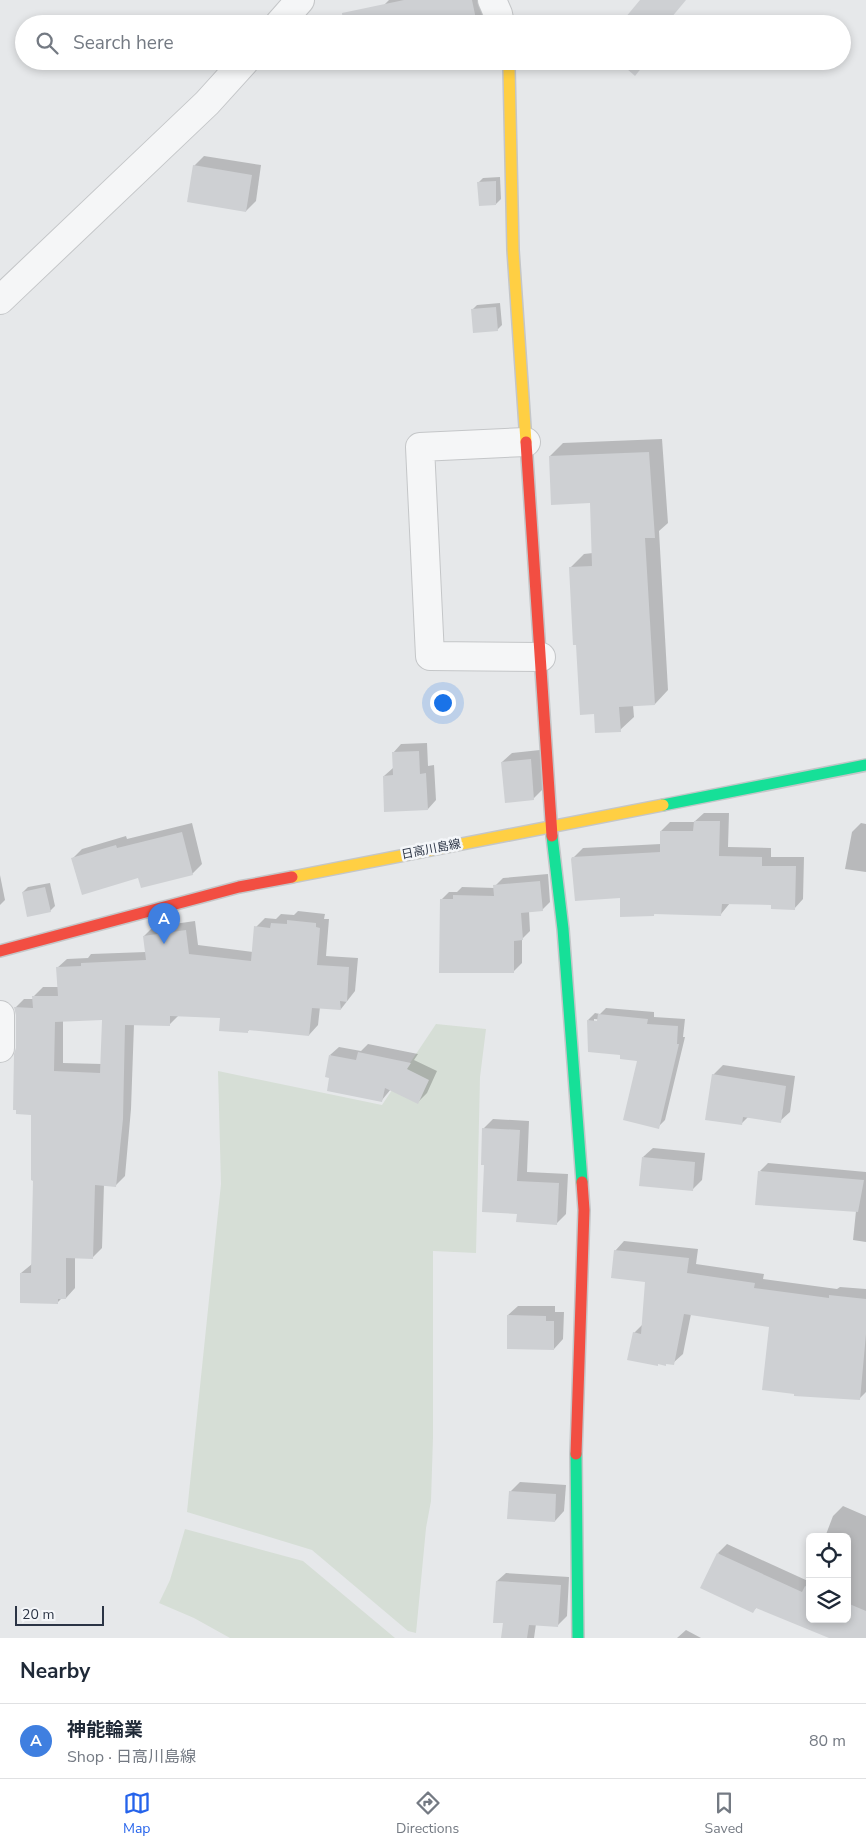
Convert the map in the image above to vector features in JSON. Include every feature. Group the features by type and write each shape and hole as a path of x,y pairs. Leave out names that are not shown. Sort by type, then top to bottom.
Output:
{"street":[{"path":"287,15 300,0"},
{"path":"492,0 498,15"},
{"path":"0,300 207,103 237,70"},
{"path":"509,70 513,250 551,825 563,929 584,1210 576,1430 578,1638"},
{"path":"526,442 420,447 430,656 541,657"},
{"name":"日高川島線","path":"0,951 239,887 866,765"},
{"path":"0,1014 0,1048"}],"shaded area":[{"path":"436,1024 486,1029 480,1077 476,1253 433,1251 431,1501 426,1528 416,1633 408,1631 312,1550 187,1512 221,1184 218,1071 382,1105"},
{"path":"185,1529 303,1561 395,1638 230,1638 194,1618 159,1603 170,1580"}],"building":[{"path":"404,0 472,0 475,15 342,15 342,13"},
{"path":"640,0 686,0 674,15 628,15"},
{"path":"628,70 640,70 635,76"},
{"path":"193,165 252,175 246,212 187,202"},
{"path":"496,181 496,205 479,206 477,182"},
{"path":"496,307 498,331 473,333 471,309"},
{"path":"649,452 655,538 645,538 655,705 619,707 621,732 595,733 594,714 580,715 576,645 573,645 569,567 592,566 590,503 551,505 549,456"},
{"path":"419,751 420,774 426,773 428,810 384,812 383,776 393,775 392,752"},
{"path":"531,759 534,800 505,803 501,762"},
{"path":"694,821 720,821 719,856 762,857 762,866 796,866 795,910 771,909 771,905 722,904 721,916 654,914 654,916 620,917 620,898 575,901 572,857 660,852 660,831 693,831"},
{"path":"182,832 193,875 141,888 138,878 82,895 71,858 116,845 117,848"},
{"path":"540,881 543,911 521,913 523,940 514,941 514,973 439,973 440,899 453,899 453,895 494,896 493,885"},
{"path":"45,887 51,912 27,917 22,892"},
{"path":"287,920 316,923 316,927 320,928 317,965 349,967 347,1002 340,1001 341,1010 312,1008 309,1036 248,1030 248,1033 219,1031 220,1018 170,1016 170,1026 125,1025 123,1119 116,1187 95,1185 93,1259 66,1258 66,1299 58,1299 58,1304 20,1303 20,1273 31,1273 33,1181 31,1180 31,1115 16,1114 16,1110 13,1110 14,1054 16,1048 16,1015 14,1007 33,1008 32,996 58,996 56,967 81,966 81,963 146,960 143,936 186,930 189,954 251,961 254,926 270,928 271,923 287,924","holes":["102,1020 100,1073 54,1071 55,1022"]},
{"path":"598,1014 648,1019 647,1024 678,1026 677,1044 679,1044 659,1129 623,1120 637,1061 620,1059 620,1055 588,1052 587,1020 597,1021"},
{"path":"358,1052 411,1063 407,1069 429,1080 418,1104 385,1088 382,1102 327,1091 329,1078 325,1077 329,1055 356,1060"},
{"path":"712,1074 786,1086 781,1123 743,1117 742,1125 705,1120"},
{"path":"482,1128 520,1130 517,1181 559,1183 557,1225 516,1222 517,1214 482,1212 484,1165 481,1165"},
{"path":"642,1157 695,1162 693,1191 639,1186"},
{"path":"758,1171 864,1180 858,1212 755,1205"},
{"path":"614,1250 689,1258 687,1273 755,1283 754,1288 829,1298 829,1295 866,1299 866,1334 860,1400 794,1396 794,1394 762,1390 769,1327 684,1314 674,1365 658,1364 658,1366 627,1360 633,1332 641,1334 645,1282 611,1278"},
{"path":"507,1315 546,1316 546,1321 554,1321 554,1350 507,1349"},
{"path":"509,1491 556,1494 555,1522 507,1519"},
{"path":"717,1553 802,1592 806,1586 806,1623 851,1623 851,1605 866,1611 866,1638 829,1638 756,1608 753,1613 700,1588"},
{"path":"496,1581 561,1585 558,1627 529,1625 527,1638 501,1638 503,1623 493,1623"}],"traffic: fast":[{"path":"663,805 866,765"},
{"path":"552,836 563,929 582,1182"},
{"path":"576,1454 578,1638"}],"traffic: slow":[{"path":"509,70 513,250 526,442"},
{"path":"292,877 663,805"}],"traffic: jam":[{"path":"526,442 552,836"},
{"path":"0,951 239,887 292,877"},
{"path":"576,1454 584,1210 582,1182"}],"place":[{"name":"神能輪業","path":"164,944"}]}
